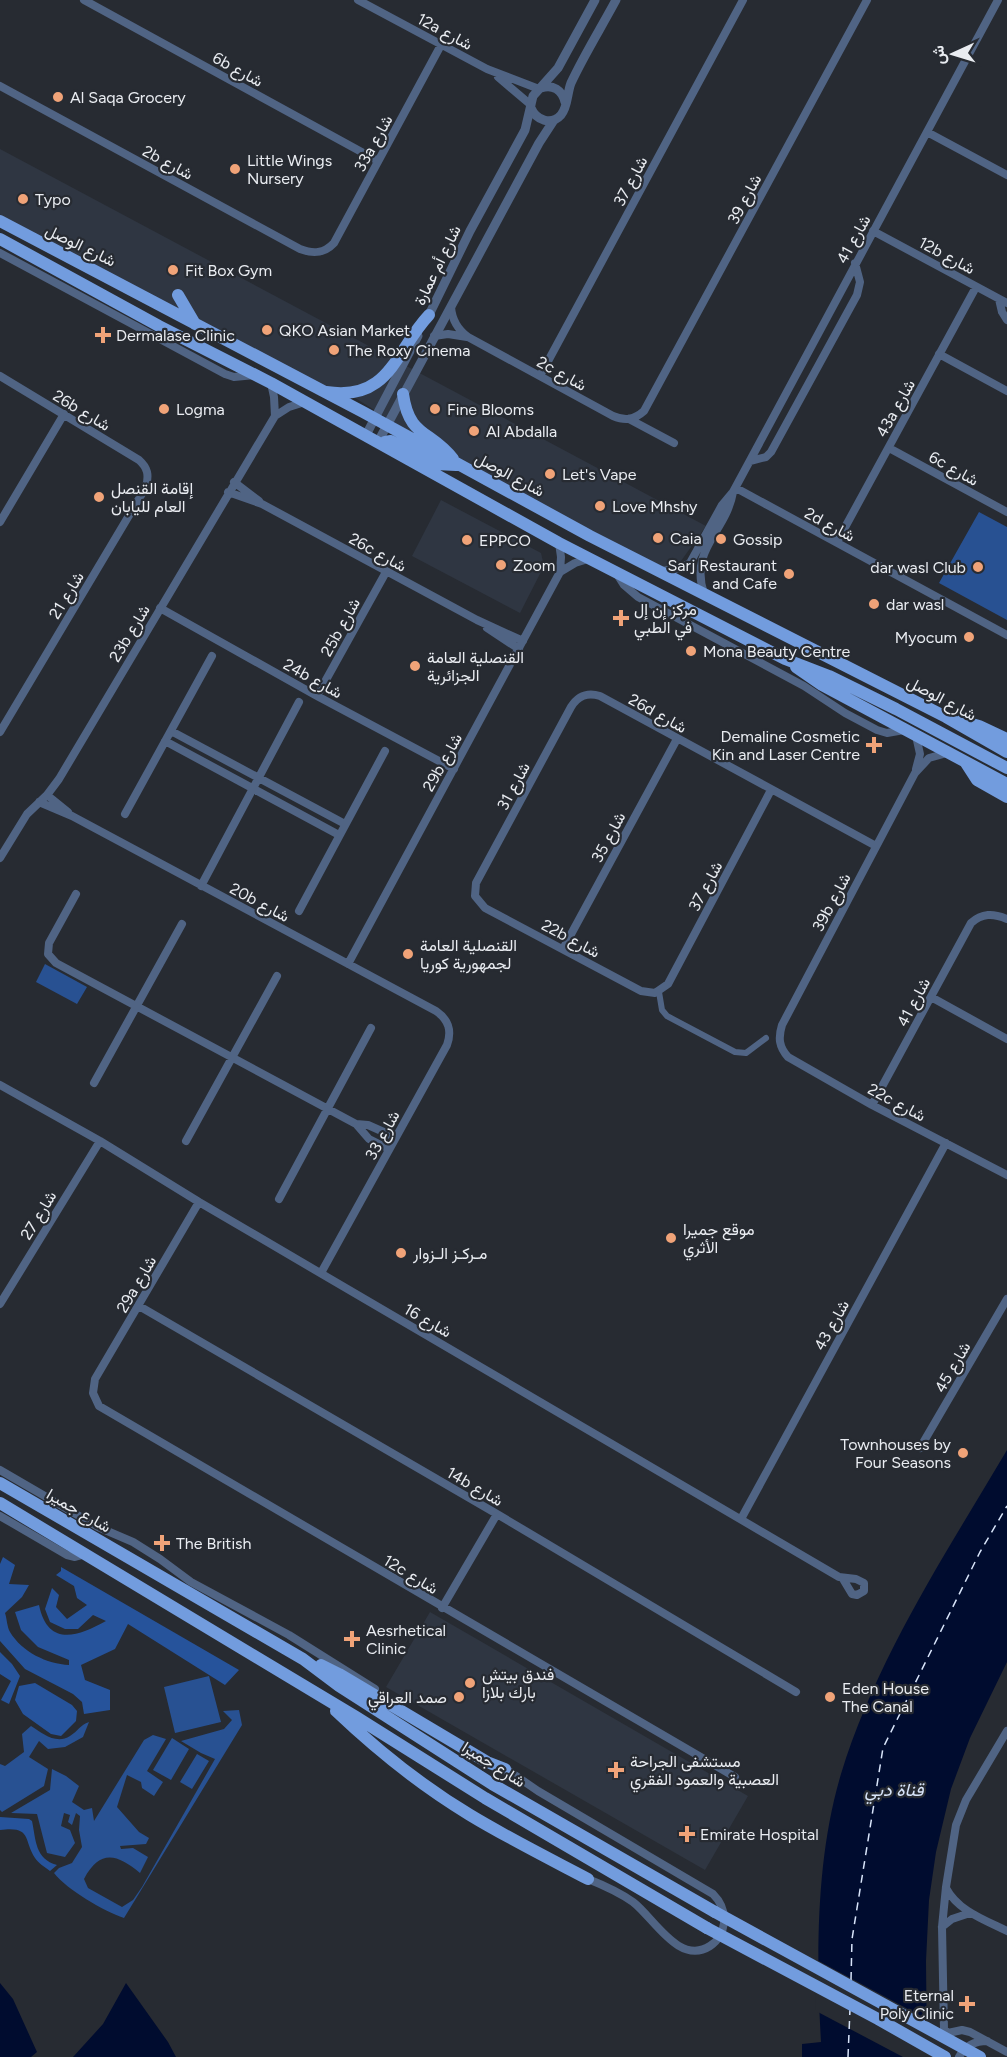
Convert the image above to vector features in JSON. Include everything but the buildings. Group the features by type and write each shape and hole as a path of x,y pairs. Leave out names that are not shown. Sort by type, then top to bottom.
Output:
{"main road":[{"name":"شارع الوصل","path":"2,224 115,280 660,572 946,717 1007,752"},
{"name":"شارع الوصل","path":"0,239 271,383 559,543 785,659 829,676 1007,768"},
{"path":"178,295 196,325"},
{"path":"321,392 354,391 378,382 390,371 414,332 429,315"},
{"path":"403,394 412,424 421,433 441,445 458,465"},
{"path":"382,445 389,440 436,464 458,465"},
{"name":"شارع الوصل","path":"785,659 822,685 1007,784"},
{"path":"946,717 979,726 1007,739"},
{"path":"965,762 977,780 1007,797"},
{"name":"شارع جميرا","path":"0,1483 303,1659 339,1686 492,1784 715,1912 980,2057"},
{"name":"شارع جميرا","path":"0,1503 315,1692 485,1798 707,1928 945,2057"},
{"path":"303,1659 339,1674 478,1757 505,1769"},
{"path":"315,1692 362,1735 444,1798 493,1829 588,1879"}],"street":[{"name":"6b شارع","path":"84,0 378,161"},
{"name":"12a شارع","path":"358,0 487,69 540,88"},
{"path":"595,0 558,68 533,96 531,106 540,119 554,120 561,115 573,78 616,0"},
{"name":"شارع 37","path":"540,376 743,0"},
{"name":"شارع 39","path":"629,419 645,411 867,0"},
{"name":"شارع 41","path":"660,572 680,568 690,563 722,505 734,490 998,0"},
{"name":"33a شارع","path":"325,251 334,243 441,45"},
{"name":"12a شارع","path":"487,69 509,85 531,106"},
{"name":"2b شارع","path":"0,86 300,249 312,253 325,251"},
{"path":"540,88 555,88 562,93 565,102"},
{"name":"شارع أم عمارة","path":"382,445 381,422 470,231 522,137 531,106"},
{"name":"شارع أم عمارة","path":"366,435 381,422 403,394 539,143 554,120"},
{"path":"927,132 1007,175"},
{"name":"12b شارع","path":"873,231 1007,303"},
{"name":"شارع الوصل","path":"0,253 225,374 234,377 255,375"},
{"path":"750,461 766,457 773,449 857,295 860,282 855,263"},
{"name":"43a شارع","path":"837,543 976,287"},
{"path":"999,299 1002,312 1007,320"},
{"name":"2c شارع","path":"451,306 451,314 457,327 468,337 613,416 629,419 675,443"},
{"name":"2c شارع","path":"434,336 454,334 468,337"},
{"path":"939,354 1007,391"},
{"name":"26b شارع","path":"0,376 139,460 147,471"},
{"path":"271,383 275,416 289,407 305,402"},
{"path":"0,522 64,414"},
{"name":"23b شارع","path":"0,858 27,814 47,795 59,779 275,416"},
{"name":"6c شارع","path":"889,448 1007,512"},
{"name":"شارع 21","path":"0,732 146,487 147,471"},
{"name":"26c شارع","path":"234,482 262,504"},
{"name":"شارع 41","path":"704,594 700,577 700,562 730,504 734,490"},
{"name":"2d شارع","path":"734,490 1007,635"},
{"name":"26c شارع","path":"228,492 262,504 521,645"},
{"path":"559,543 560,572"},
{"path":"560,572 575,563 591,559"},
{"name":"شارع الوصل","path":"614,571 624,585 638,597 804,686 845,713 882,732 911,733"},
{"name":"25b شارع","path":"317,696 386,572"},
{"name":"29b شارع","path":"348,964 560,572"},
{"name":"24b شارع","path":"160,608 454,769"},
{"path":"125,814 212,656"},
{"name":"26d شارع","path":"585,695 600,696 876,846"},
{"name":"شارع 31","path":"475,896 476,883 555,735 575,702 585,695"},
{"path":"201,886 299,702"},
{"path":"171,731 345,824"},
{"name":"39b شارع","path":"780,1046 782,1025 915,773 920,754 911,733"},
{"name":"شارع 35","path":"563,949 677,739"},
{"path":"165,741 251,790 339,835"},
{"path":"299,911 385,751"},
{"name":"39b شارع","path":"915,773 929,758 947,753"},
{"name":"شارع 37","path":"659,992 668,984 771,790"},
{"name":"20b شارع","path":"47,795 71,816"},
{"name":"20b شارع","path":"39,802 71,816 436,1011"},
{"path":"76,894 49,942 48,954 56,963 327,1110 356,1124 368,1125 395,1137"},
{"name":"22b شارع","path":"475,896 485,908 645,992 659,992"},
{"name":"شارع 41","path":"872,1105 967,929 982,916 998,915 1007,919"},
{"path":"94,1083 182,924"},
{"path":"186,1142 277,976"},
{"path":"659,992 664,1014 735,1052 746,1053 766,1038"},
{"path":"931,997 1007,1039"},
{"name":"شارع 33","path":"321,1273 450,1038 447,1022 436,1011"},
{"path":"279,1199 371,1028"},
{"name":"22c شارع","path":"780,1046 788,1057 872,1105 1007,1175"},
{"name":"شارع 16","path":"0,1084 843,1579"},
{"path":"356,1124 369,1139 389,1149"},
{"name":"شارع 27","path":"0,1304 100,1141"},
{"name":"شارع 43","path":"741,1519 946,1143"},
{"name":"29a شارع","path":"95,1379 199,1202"},
{"name":"شارع 45","path":"920,1448 1007,1299"},
{"name":"14b شارع","path":"139,1306 497,1514 796,1692"},
{"name":"12c شارع","path":"95,1379 92,1388 95,1400 105,1411 735,1777"},
{"path":"0,1470 98,1527 133,1542 160,1558 191,1582 289,1635 538,1791 713,1894 720,1903 724,1915 720,1935 709,1947 701,1950 682,1949 674,1944 632,1901 588,1879"},
{"path":"442,1608 497,1514"},
{"path":"0,1516 70,1557 87,1554"},
{"path":"1007,1731 961,1811 956,1826 945,1887 942,1927 944,2030 950,2033 966,2031 1007,2052"},
{"path":"945,1887 958,1905 1007,1931"},
{"path":"942,1927 952,1918 971,1913"},
{"path":"959,2057 966,2047 973,2043 988,2041"}],"shaded area":[{"path":"0,149 706,526 676,568 665,576 423,441 349,394 321,392 0,220"},
{"path":"441,500 541,553 544,566 520,613 412,556"},
{"name":"dar wasl Club","path":"979,512 1007,527 1007,620 939,583"},
{"path":"45,964 87,987 77,1004 36,982"},
{"path":"3,1557 15,1565 9,1584 29,1585 22,1597 5,1613 8,1628 21,1645 36,1656 69,1665 69,1660 38,1647 21,1630 15,1612 39,1605 49,1627 65,1635 85,1631 106,1621 93,1615 78,1629 65,1629 50,1622 45,1609 52,1588 59,1595 56,1607 67,1619 87,1605 77,1598 74,1586 56,1575 61,1571 61,1567 239,1670 225,1685 128,1624 115,1649 81,1665 85,1680 110,1690 110,1710 84,1714 82,1702 73,1694 25,1669 0,1641 0,1564"},
{"path":"430,1612 748,1796 705,1870 386,1687"},
{"path":"0,1652 20,1676 9,1704 1,1700 11,1681 0,1674"},
{"path":"209,1676 221,1722 175,1733 164,1687"},
{"path":"35,1683 72,1705 77,1711 76,1721 61,1736 51,1734 23,1714 15,1700 19,1686"},
{"path":"239,1710 242,1725 124,1918 86,1899 54,1873 59,1868 72,1863 82,1847 79,1830 80,1816 76,1813 72,1825 68,1822 70,1815 64,1813 61,1826 70,1830 75,1843 65,1857 47,1853 37,1814 11,1813 50,1790 52,1769 79,1786 72,1802 84,1810 92,1808 94,1821 144,1740 153,1735 166,1739 147,1771 163,1782 154,1796 142,1788 141,1782 127,1775 117,1807 139,1832 149,1838 146,1844 120,1846 121,1849 133,1848 148,1857 140,1873 124,1862 109,1858 96,1863 84,1879 88,1888 122,1907 133,1900 142,1887 215,1759 181,1741 224,1729 232,1720 223,1711"},
{"path":"89,1722 83,1737 65,1747 48,1749 39,1741 29,1757 48,1769 44,1786 2,1812 0,1810 0,1764 5,1766 24,1752 22,1734 31,1726 44,1735 60,1739 70,1736"},
{"path":"172,1738 189,1749 171,1780 153,1770"},
{"path":"197,1754 209,1761 192,1789 180,1782"},
{"path":"0,1817 32,1821 40,1853 57,1865 50,1871 38,1862 22,1832 10,1829 0,1830"}],"water":[{"name":"قناة دبي","path":"1007,1450 1007,1662 970,1738 951,1789 936,1852 929,1900 926,1961 927,2057 802,2057 802,2044 821,2042 818,1976 822,1873 833,1806 841,1774 873,1689 893,1648"},
{"path":"0,1983 13,1999 37,2052 31,2057 0,2057"},
{"path":"126,1983 176,2057 73,2057 103,2024"}],"pier":[{"path":"815,1959 930,2021 930,2057 903,2057 816,2011"}],"ferry route":[{"path":"851,1980 852,1939 883,1748 980,1552 1007,1506"},
{"path":"848,2057 850,2009"}],"place":[{"name":"Al Saqa Grocery","path":"58,97"},
{"name":"Little Wings Nursery","path":"235,169"},
{"name":"Typo","path":"23,199"},
{"name":"Fit Box Gym","path":"173,270"},
{"name":"QKO Asian Market","path":"267,330"},
{"name":"Dermalase Clinic","path":"103,335"},
{"name":"The Roxy Cinema","path":"334,350"},
{"name":"Logma","path":"164,409"},
{"name":"Fine Blooms","path":"435,409"},
{"name":"Al Abdalla","path":"474,431"},
{"name":"Let's Vape","path":"550,474"},
{"name":"إقامة القنصل العام لليابان","path":"99,497"},
{"name":"Love Mhshy","path":"600,506"},
{"name":"Caia","path":"658,538"},
{"name":"Gossip","path":"721,539"},
{"name":"EPPCO","path":"467,540"},
{"name":"Zoom","path":"501,565"},
{"name":"dar wasl Club","path":"978,567"},
{"name":"Sarj Restaurant and Cafe","path":"789,574"},
{"name":"dar wasl","path":"874,604"},
{"name":"مركز إن إل في الطبي","path":"621,618"},
{"name":"Myocum","path":"969,637"},
{"name":"Mona Beauty Centre","path":"691,651"},
{"name":"القنصلية العامة الجزائرية","path":"415,666"},
{"name":"Demaline Cosmetic Kin and Laser Centre","path":"874,745"},
{"name":"القنصلية العامة لجمهورية كوريا","path":"408,954"},
{"name":"موقع جميرا الأثري","path":"671,1238"},
{"name":"مـركـز الـزوار","path":"401,1253"},
{"name":"Townhouses by Four Seasons","path":"963,1453"},
{"name":"The British","path":"162,1543"},
{"name":"Aesrhetical Clinic","path":"352,1639"},
{"name":"فندق بيتش بارك بلازا","path":"470,1683"},
{"name":"صمد العراقي","path":"459,1697"},
{"name":"Eden House The Canal","path":"830,1697"},
{"name":"مستشفى الجراحة العصبية والعمود الفقري","path":"616,1770"},
{"name":"Emirate Hospital","path":"687,1834"},
{"name":"Eternal Poly Clinic","path":"967,2004"}]}
